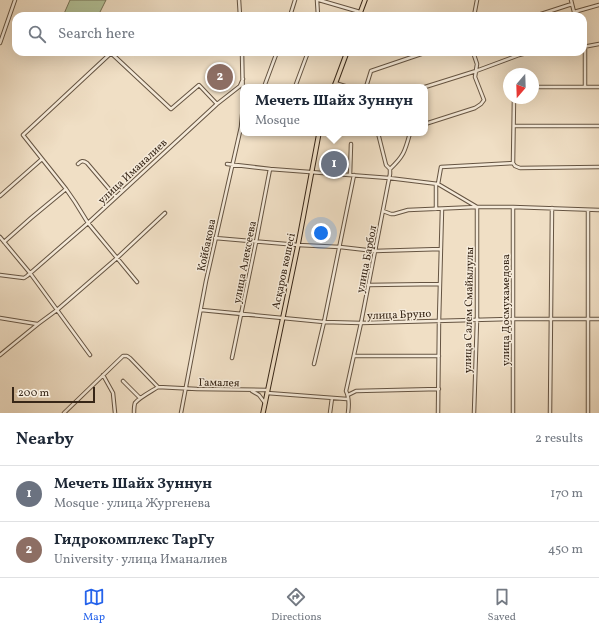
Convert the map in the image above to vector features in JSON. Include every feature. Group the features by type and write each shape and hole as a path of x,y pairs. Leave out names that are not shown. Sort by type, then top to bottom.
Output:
{"main road":[{"path":"361,12 365,0"},
{"path":"335,84 346,56"},
{"name":"Асқаров көшесі","path":"263,413 319,136"}],"street":[{"path":"0,43 15,0"},
{"path":"239,0 240,12"},
{"path":"291,12 295,0"},
{"path":"318,12 318,0 354,12"},
{"path":"475,12 478,0"},
{"path":"571,0 574,12 599,5"},
{"path":"547,12 572,4"},
{"path":"587,46 599,44"},
{"path":"108,56 23,135 66,189 88,223 137,282"},
{"path":"114,56 171,109 199,85 217,104"},
{"name":"Койбакова","path":"242,56 243,84"},
{"path":"265,84 275,56"},
{"path":"296,84 307,56"},
{"path":"367,84 371,71 415,56"},
{"path":"428,123 475,108 484,100 476,77 477,64 474,56"},
{"path":"428,86 516,56"},
{"path":"584,56 585,87"},
{"name":"улица Иманалиев","path":"241,84 243,79"},
{"name":"улица Иманалиев","path":"30,273 88,223 217,104 240,86"},
{"path":"539,87 599,87"},
{"path":"513,163 514,104"},
{"path":"514,126 599,126"},
{"name":"Койбакова","path":"181,413 215,238 240,131"},
{"path":"379,136 386,165 390,169 399,161 404,153 409,136"},
{"path":"350,175 351,144"},
{"path":"0,196 42,159"},
{"path":"78,164 82,161 87,163 116,197"},
{"path":"436,209 437,184 441,167 513,163 515,166 520,168 599,167"},
{"path":"227,164 270,169 390,178 437,184 477,207"},
{"name":"улица Алексеева","path":"232,358 270,169"},
{"name":"улица Барбол","path":"348,413 349,404 346,391 390,178 390,169"},
{"path":"314,364 340,247 354,175"},
{"path":"4,242 66,189"},
{"path":"383,211 394,214 408,210 477,207 599,210"},
{"name":"улица Салем Смайылулы","path":"474,413 477,207"},
{"name":"улица Досмухамедова","path":"512,413 513,207"},
{"path":"550,413 552,208"},
{"path":"438,413 442,209"},
{"path":"588,210 588,413"},
{"path":"0,355 58,310 165,213"},
{"path":"0,237 30,273 90,355"},
{"path":"215,238 375,251 441,249"},
{"path":"0,275 24,278 30,273"},
{"path":"368,285 440,284"},
{"name":"улица Бруно","path":"201,310 324,322 361,323 513,319 599,319"},
{"path":"0,318 38,324"},
{"path":"64,413 123,356 130,358 158,387 140,398 135,404 134,413"},
{"path":"354,356 439,356"},
{"path":"103,375 113,393 115,413"},
{"path":"123,381 140,398"},
{"name":"Гамалея","path":"158,387 252,390 347,399"},
{"path":"348,395 356,391 439,389"},
{"path":"252,390 265,403"},
{"path":"330,413 332,398"}],"green space":[{"path":"70,0 106,0 100,12 65,12"}],"place":[{"name":"Гидрокомплекс ТарГу","path":"220,77"},
{"name":"Мечеть Шайх Зуннун","path":"334,164"}]}
